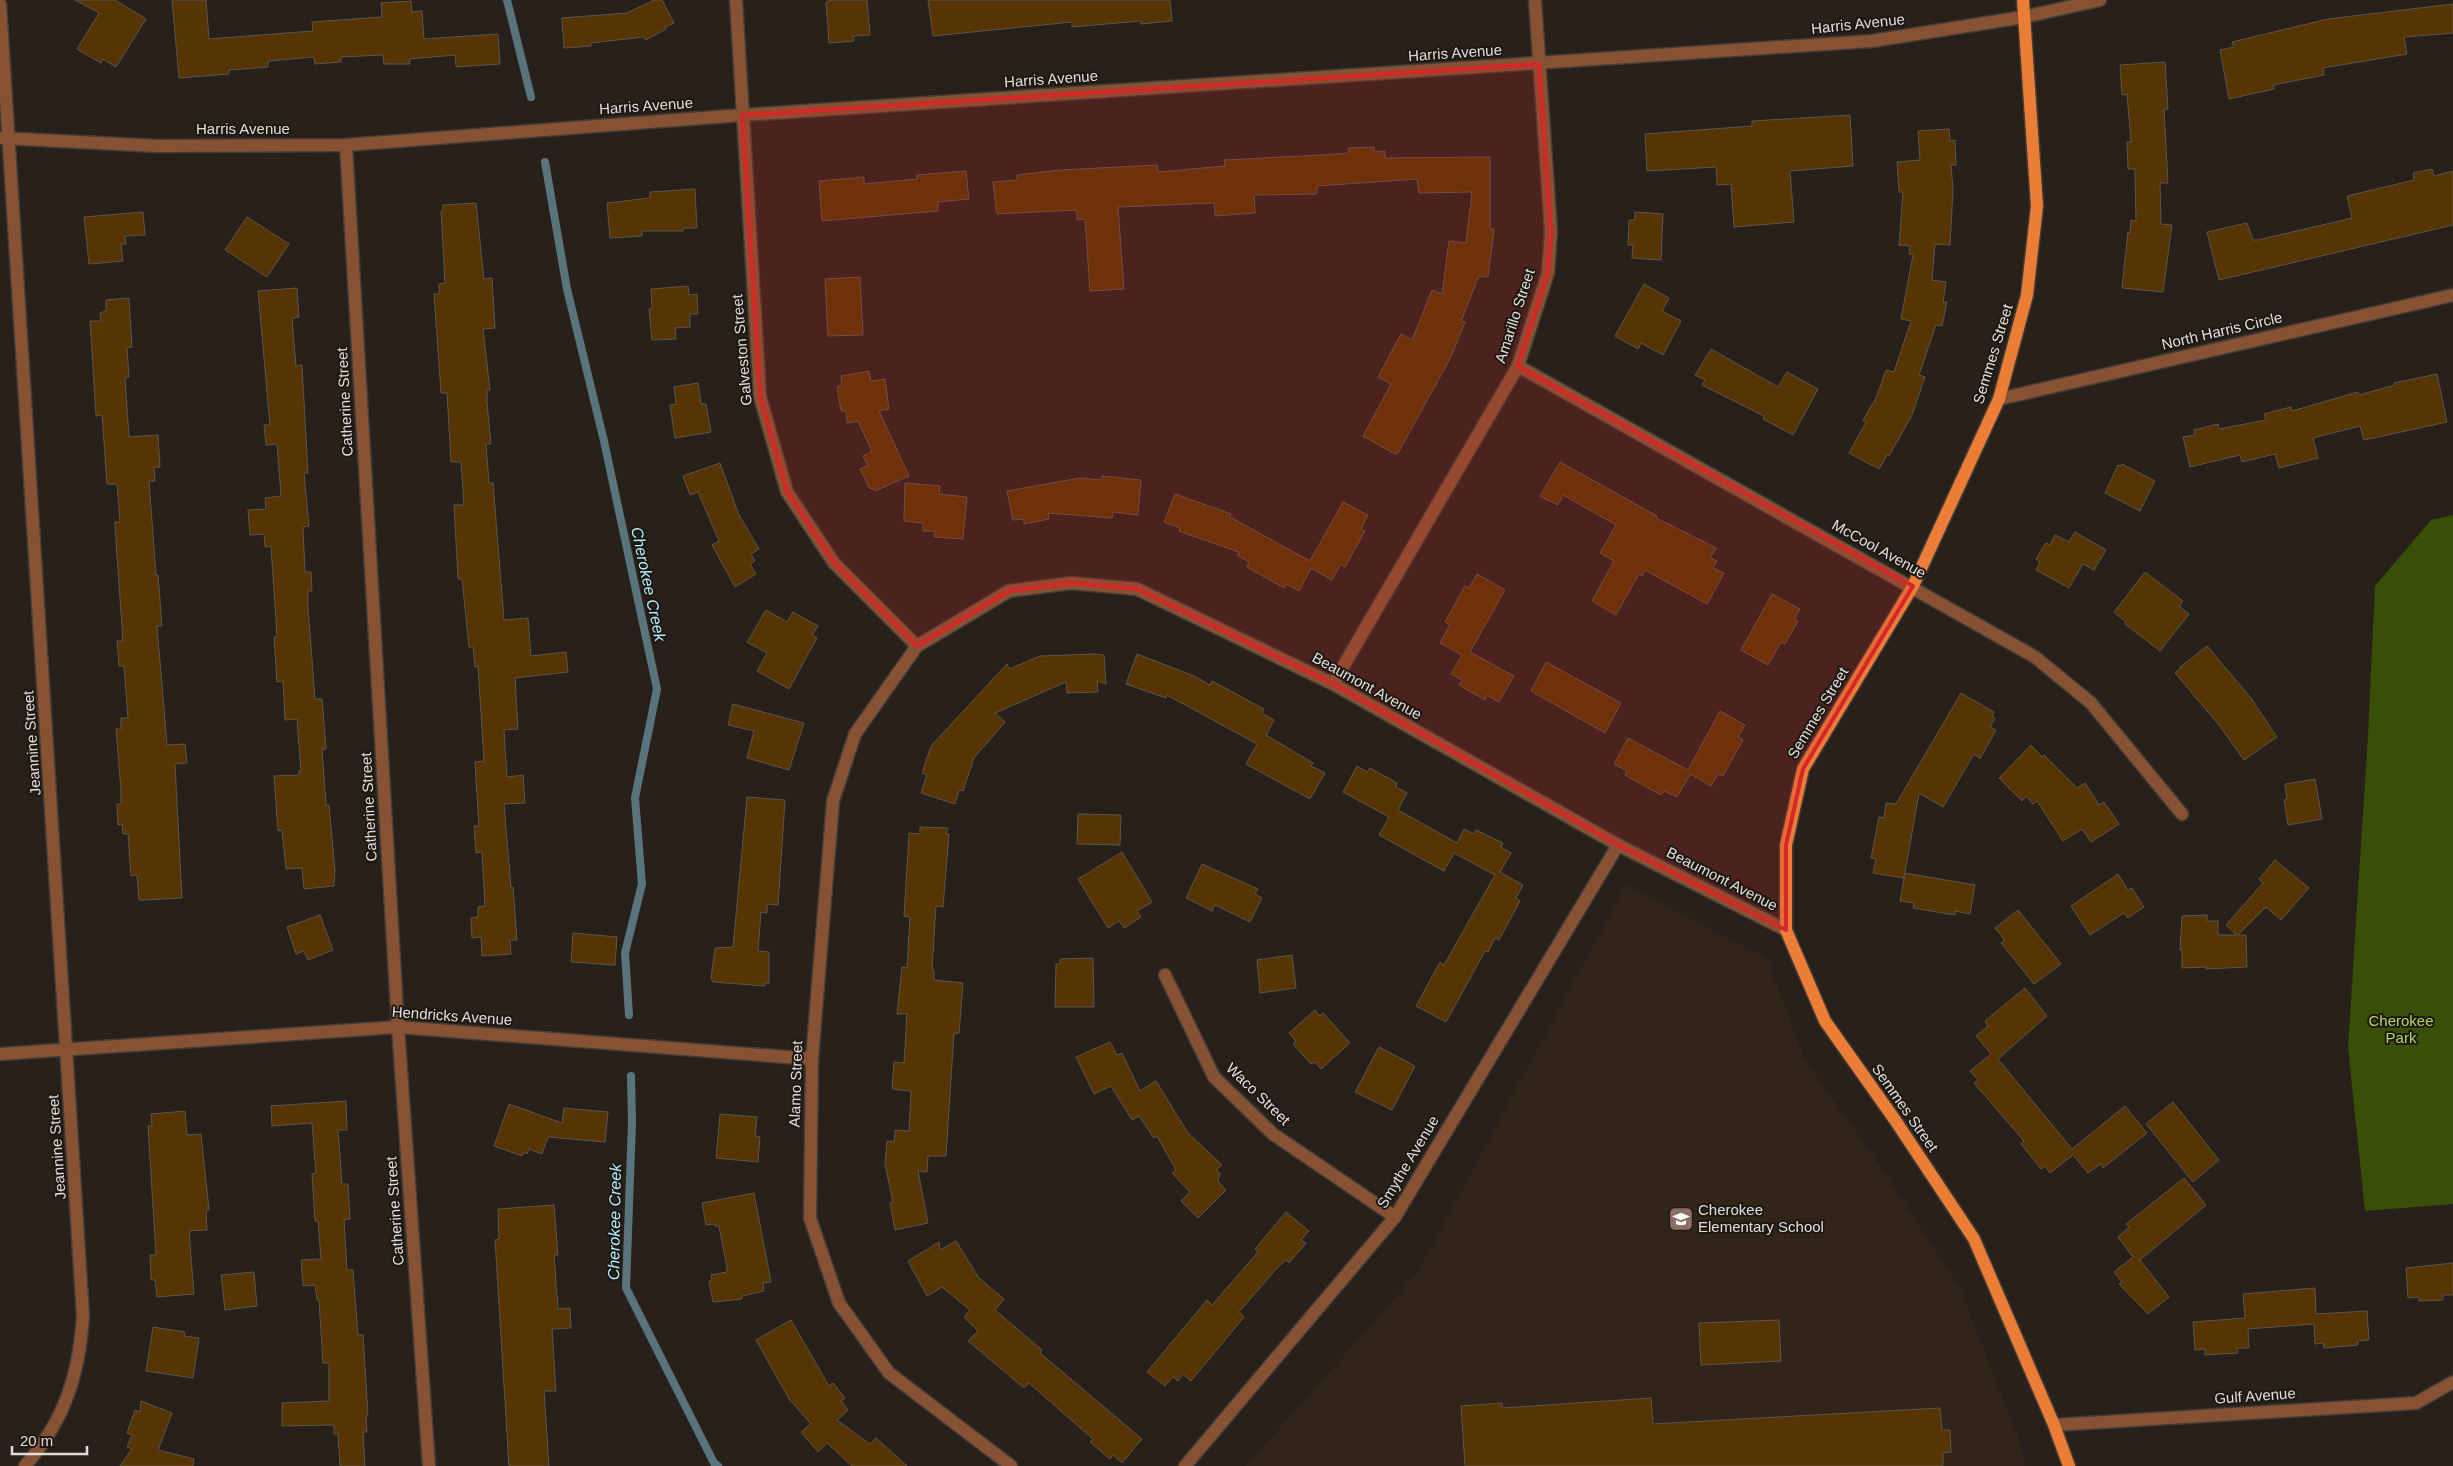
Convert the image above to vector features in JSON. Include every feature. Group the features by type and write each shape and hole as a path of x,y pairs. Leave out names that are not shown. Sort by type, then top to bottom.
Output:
{"main road":[{"name":"Semmes Street","path":"2023,0 2037,206 2027,295 1999,399 1913,586 1802,769 1786,845 1786,930 1825,1021 1895,1120 1974,1239 2054,1425 2069,1466"}],"street":[{"name":"Galveston Street","path":"736,0 760,397 787,492 834,562 917,646"},
{"name":"Amarillo Street","path":"1333,684 1518,366 1548,272 1551,232 1535,0"},
{"name":"Harris Avenue","path":"5,138 158,146 346,145 742,115 1872,41 2024,17 2100,0"},
{"name":"Jeannine Street","path":"0,4 5,138 82,1285 81,1348 75,1377 64,1406 48,1434 25,1466"},
{"name":"Catherine Street","path":"346,145 398,1026 429,1466"},
{"name":"North Harris Circle","path":"1999,399 2453,295"},
{"name":"McCool Avenue","path":"1518,366 1913,586 2035,657 2090,703 2182,814"},
{"name":"Beaumont Avenue","path":"917,646 1009,591 1071,583 1137,589 1333,684 1618,846 1786,930"},
{"name":"Alamo Street","path":"917,646 855,734 833,801 812,1059 810,1218 839,1303 889,1373 1011,1466"},
{"name":"Smythe Avenue","path":"1185,1466 1395,1217 1618,846"},
{"name":"Waco Street","path":"1165,975 1214,1077 1272,1134 1395,1217"},
{"name":"Hendricks Avenue","path":"0,1054 398,1026 812,1059"},
{"name":"Gulf Avenue","path":"2054,1425 2416,1402 2453,1382"}],"highlighted area":[{"path":"1539,64 1551,232 1548,273 1518,366 1913,586 1803,769 1786,845 1786,930 1618,845 1333,684 1137,589 1071,583 1009,591 917,646 834,563 787,492 760,397 742,115"}],"shaded area":[{"name":"Cherokee Elementary School","path":"1626,885 1767,958 1804,1058 1880,1166 1959,1286 2017,1434 2025,1466 1246,1466 1418,1272"}],"green space":[{"name":"Cherokee Park","path":"2453,515 2453,1204 2365,1211 2348,1047 2368,735 2375,586 2431,520"}],"building":[{"path":"75,0 115,0 146,19 116,67 103,59 101,63 77,49 99,13"},
{"path":"172,0 206,0 209,39 313,31 312,22 382,17 381,3 411,1 412,12 422,11 424,39 498,34 500,64 456,67 455,55 409,59 410,64 384,64 383,55 341,57 341,62 315,64 314,57 268,61 268,67 229,70 229,74 179,78"},
{"path":"654,0 662,0 674,23 646,40 644,37 591,43 591,46 564,48 562,18 627,13"},
{"path":"832,0 867,0 870,35 853,36 854,41 829,43 826,2"},
{"path":"928,0 1170,0 1172,21 1141,24 1141,21 1072,27 1072,22 933,36"},
{"path":"2453,4 2453,33 2404,37 2407,54 2323,68 2324,75 2273,85 2274,89 2229,99 2220,50 2234,47 2232,42 2328,19"},
{"path":"2165,62 2168,109 2164,109 2168,183 2160,183 2161,224 2172,225 2163,292 2122,288 2128,232 2130,233 2131,220 2136,221 2135,169 2128,169 2127,142 2131,142 2127,94 2122,95 2120,65"},
{"path":"1850,115 1853,166 1790,171 1794,222 1734,227 1731,184 1717,185 1716,167 1647,171 1645,134 1752,126 1752,121"},
{"path":"1949,129 1950,141 1955,140 1956,165 1951,165 1953,190 1950,245 1935,244 1932,280 1946,282 1943,302 1947,302 1942,326 1936,325 1919,375 1925,377 1912,415 1889,456 1887,455 1879,469 1849,453 1866,422 1863,420 1876,398 1886,370 1894,372 1911,321 1901,319 1913,255 1909,254 1910,246 1899,245 1903,192 1899,192 1897,162 1920,160 1918,131"},
{"path":"1374,147 1374,152 1385,151 1385,158 1490,157 1490,229 1494,229 1488,277 1479,276 1461,321 1465,322 1451,357 1398,453 1395,454 1363,436 1391,384 1378,377 1401,334 1412,340 1432,290 1442,294 1449,241 1466,243 1472,192 1419,193 1417,179 1317,186 1317,194 1254,195 1255,213 1215,216 1214,203 1118,207 1124,289 1090,291 1085,219 1077,220 1077,210 997,214 993,182 1017,180 1017,175 1060,170 1157,165 1158,172 1225,166 1224,160 1349,153 1348,148"},
{"path":"2432,169 2434,176 2453,171 2453,225 2219,280 2207,232 2247,223 2253,240 2258,240 2352,218 2347,196 2414,180 2413,173"},
{"path":"966,171 969,199 938,202 938,211 822,221 819,181 864,177 864,184 917,179 917,175"},
{"path":"695,189 697,228 683,228 683,231 642,231 642,236 610,238 607,203 650,198 650,192"},
{"path":"476,203 484,279 492,278 495,328 483,329 490,390 487,390 487,402 491,444 486,444 489,483 493,483 504,620 528,618 531,656 566,652 568,672 515,678 518,729 504,730 507,777 523,775 525,803 504,804 517,940 510,940 511,954 482,956 481,937 472,938 471,918 478,917 478,907 485,906 482,852 476,853 474,826 479,826 475,762 484,761 478,666 475,667 473,647 469,647 462,579 458,579 454,505 464,505 461,462 451,462 447,393 441,393 434,294 439,294 439,284 445,283 441,211 443,211 443,205"},
{"path":"143,212 145,235 125,236 126,244 121,244 123,261 89,264 84,217"},
{"path":"1635,212 1663,214 1661,260 1632,258 1633,245 1628,245 1629,220 1635,220"},
{"path":"247,217 289,244 267,277 225,250"},
{"path":"860,277 863,335 828,336 825,279"},
{"path":"1644,284 1669,298 1662,311 1681,321 1663,355 1641,343 1638,349 1615,336"},
{"path":"688,286 689,295 697,294 698,314 690,314 690,327 675,328 676,339 652,340 649,309 652,308 651,289"},
{"path":"297,288 299,317 292,318 296,366 302,365 308,473 304,473 309,526 303,527 305,572 311,572 312,591 308,591 308,608 315,699 322,699 326,749 322,749 326,805 329,805 335,871 334,886 304,889 302,868 286,869 282,830 278,831 274,776 299,775 299,771 301,771 297,719 285,720 283,681 277,682 274,637 277,637 271,546 265,547 264,534 250,535 248,510 266,509 265,498 281,496 277,444 266,445 264,425 270,425 258,291"},
{"path":"129,298 132,347 127,348 129,377 125,378 129,437 158,435 160,467 154,467 155,481 149,481 162,626 157,626 167,745 185,744 187,763 175,764 182,898 139,900 137,875 131,876 128,834 123,834 122,824 118,825 117,804 121,804 121,790 116,729 121,729 121,718 128,718 124,666 119,666 117,641 123,641 115,527 115,522 120,522 117,484 107,484 102,415 96,416 90,321 101,321 100,313 106,311 106,300"},
{"path":"1711,349 1778,387 1787,372 1818,389 1793,435 1763,419 1764,416 1702,385 1705,380 1695,375"},
{"path":"869,371 871,381 885,379 889,409 879,411 909,476 875,491 873,488 870,489 860,469 868,466 863,456 872,452 858,421 847,423 846,411 841,411 837,387 842,386 841,376"},
{"path":"2437,374 2447,422 2364,440 2360,426 2313,438 2318,458 2279,468 2275,454 2242,462 2240,455 2190,467 2183,437 2195,435 2194,430 2218,424 2219,429 2266,420 2264,414 2291,407 2292,411 2358,392 2359,395 2395,385 2394,383"},
{"path":"698,383 701,404 706,404 711,432 675,438 670,405 676,404 674,387"},
{"path":"1560,462 1657,516 1656,518 1716,548 1710,558 1717,561 1713,568 1724,573 1707,604 1645,570 1642,576 1639,574 1616,615 1592,601 1614,561 1600,553 1616,525 1563,495 1558,505 1540,496"},
{"path":"720,463 739,515 759,549 751,554 755,561 750,564 756,574 735,587 712,545 719,541 698,492 690,495 683,476"},
{"path":"2122,464 2155,481 2140,511 2105,493 2118,465 2121,466"},
{"path":"1102,476 1141,480 1138,515 1113,512 1112,518 1048,513 1049,519 1024,524 1024,519 1013,520 1007,491 1080,478 1102,480"},
{"path":"905,483 940,486 939,494 967,497 963,539 934,537 935,531 923,531 923,523 904,521"},
{"path":"1175,494 1231,514 1230,517 1310,561 1343,502 1368,515 1361,529 1365,531 1345,567 1341,564 1332,580 1311,568 1299,591 1286,584 1284,588 1247,567 1249,562 1237,555 1239,552 1179,531 1180,528 1164,522"},
{"path":"2075,532 2106,550 2094,570 2083,564 2069,588 2036,570 2040,562 2036,559 2046,543 2050,545 2055,535 2069,542"},
{"path":"2145,572 2183,601 2179,606 2189,614 2160,651 2125,624 2126,622 2114,612"},
{"path":"1477,574 1505,590 1470,652 1514,676 1499,702 1487,695 1485,700 1459,685 1462,680 1451,674 1462,655 1440,643 1450,625 1445,622 1465,586 1469,588"},
{"path":"1772,594 1800,609 1794,619 1798,621 1785,644 1781,642 1768,665 1741,650"},
{"path":"766,610 787,622 793,612 818,626 812,635 817,638 789,689 757,671 767,653 747,642"},
{"path":"2207,646 2251,698 2277,737 2244,760 2219,725 2175,673"},
{"path":"1137,654 1194,676 1210,685 1212,681 1264,709 1262,713 1274,720 1266,735 1313,763 1311,766 1325,773 1310,799 1246,764 1257,744 1167,695 1166,698 1126,684"},
{"path":"1104,655 1106,684 1097,681 1098,692 1067,693 1066,682 995,713 1005,722 974,758 963,791 959,790 955,804 921,793 927,775 922,773 931,746 1007,664 1009,669 1040,656"},
{"path":"1546,662 1621,703 1605,733 1531,691"},
{"path":"1961,693 1994,712 1992,716 1995,718 1990,727 1996,730 1980,759 1974,754 1943,807 1919,793 1904,878 1873,873 1876,859 1871,858 1879,817 1884,818 1886,803 1896,804"},
{"path":"733,704 804,723 789,770 747,758 754,731 728,725"},
{"path":"1720,711 1745,725 1738,737 1743,740 1723,776 1718,774 1711,786 1690,774 1677,797 1664,791 1661,795 1625,775 1627,771 1614,764 1628,738 1688,770"},
{"path":"2031,745 2042,757 2044,755 2077,788 2085,783 2099,805 2104,802 2119,824 2091,842 2082,829 2063,841 2037,801 2033,804 2026,796 2022,801 1999,778"},
{"path":"1357,766 1367,772 1370,768 1397,783 1396,787 1407,793 1398,810 1457,843 1464,829 1474,834 1476,830 1503,843 1501,847 1511,853 1500,872 1523,885 1516,898 1520,901 1499,940 1495,938 1488,952 1485,951 1446,1022 1416,1006 1440,962 1444,965 1495,875 1454,853 1444,871 1379,835 1389,817 1343,792"},
{"path":"2315,779 2322,819 2288,825 2284,800 2287,799 2285,784"},
{"path":"747,797 785,800 778,905 767,904 767,913 761,912 758,951 769,952 769,983 765,983 765,986 713,982 711,978 715,948 733,947"},
{"path":"1078,814 1121,815 1120,845 1077,844"},
{"path":"920,827 948,828 946,834 949,834 943,907 936,906 932,969 934,970 934,980 963,983 959,1033 954,1033 946,1156 928,1156 927,1172 918,1171 928,1223 895,1230 890,1203 893,1202 885,1164 887,1141 894,1142 895,1130 909,1131 911,1091 892,1089 894,1062 904,1063 907,1014 897,1014 902,967 907,968 910,917 904,916 909,833 920,834"},
{"path":"1122,852 1152,902 1137,911 1141,917 1124,928 1119,921 1108,928 1078,879"},
{"path":"2275,860 2309,888 2281,920 2266,907 2238,935 2246,935 2247,967 2182,968 2182,950 2180,950 2182,916 2207,915 2207,921 2218,921 2218,935 2237,935 2226,925 2263,883 2259,879"},
{"path":"1202,864 1258,889 1255,894 1262,898 1250,922 1215,905 1212,911 1186,898"},
{"path":"1905,873 1975,885 1970,914 1955,911 1955,915 1913,908 1914,903 1900,901"},
{"path":"2118,874 2128,890 2132,888 2144,907 2128,918 2124,913 2090,935 2071,906"},
{"path":"2018,910 2061,964 2034,984 2001,943 2005,940 1995,928"},
{"path":"320,915 333,950 308,960 304,951 296,954 287,927"},
{"path":"573,933 617,937 615,965 571,962"},
{"path":"1292,955 1296,988 1260,993 1257,960"},
{"path":"1093,958 1094,1007 1055,1007 1056,964 1060,964 1060,959"},
{"path":"2025,988 2047,1016 1998,1059 2072,1149 2125,1106 2147,1133 2103,1168 2100,1164 2088,1173 2073,1155 2050,1173 2045,1166 2041,1169 2021,1144 2024,1141 1974,1083 1978,1080 1970,1071 1991,1054 1976,1036 1988,1026 1985,1021"},
{"path":"1315,1010 1320,1016 1323,1013 1350,1043 1321,1069 1315,1062 1311,1064 1293,1044 1296,1041 1289,1033"},
{"path":"1110,1042 1117,1055 1122,1053 1140,1091 1156,1081 1188,1133 1222,1165 1216,1170 1220,1173 1218,1181 1226,1190 1198,1218 1181,1201 1190,1192 1172,1173 1176,1170 1157,1136 1154,1138 1139,1116 1132,1120 1111,1086 1094,1094 1076,1057"},
{"path":"1379,1047 1415,1066 1392,1110 1355,1092"},
{"path":"346,1101 347,1130 338,1130 342,1184 348,1184 350,1219 344,1220 347,1270 353,1270 358,1335 363,1335 368,1415 366,1415 367,1432 363,1432 365,1466 340,1466 338,1434 334,1434 334,1425 282,1426 282,1403 329,1401 329,1363 323,1363 319,1300 317,1300 315,1285 303,1286 301,1260 321,1259 318,1221 315,1221 312,1174 316,1173 312,1123 272,1126 271,1106"},
{"path":"2173,1102 2219,1160 2193,1182 2146,1124"},
{"path":"509,1104 562,1123 564,1108 608,1112 605,1142 548,1137 542,1154 529,1149 527,1154 524,1152 522,1156 494,1146"},
{"path":"185,1111 187,1135 201,1134 209,1210 206,1210 207,1230 189,1231 194,1294 157,1297 155,1280 151,1280 150,1255 156,1255 148,1126 152,1126 151,1114"},
{"path":"720,1114 757,1117 755,1136 760,1137 758,1162 716,1158"},
{"path":"2184,1178 2206,1205 2140,1260 2169,1297 2148,1314 2119,1284 2122,1282 2114,1272 2133,1257 2118,1237 2129,1227 2126,1224"},
{"path":"754,1193 771,1282 763,1283 764,1291 742,1296 742,1299 713,1302 709,1281 712,1280 711,1275 727,1272 727,1268 719,1226 715,1226 715,1224 706,1225 702,1203"},
{"path":"554,1205 558,1255 554,1255 558,1309 570,1308 571,1328 552,1329 556,1391 544,1391 549,1466 509,1466 495,1240 499,1239 498,1209"},
{"path":"1286,1212 1309,1231 1301,1240 1306,1243 1289,1263 1286,1260 1277,1268 1239,1312 1244,1317 1191,1381 1183,1374 1178,1381 1173,1377 1165,1386 1147,1372 1207,1300 1212,1305 1258,1252 1255,1249"},
{"path":"956,1241 979,1278 1004,1299 995,1310 1042,1350 1040,1353 1142,1439 1122,1463 1113,1455 1110,1459 1090,1442 1093,1439 1029,1383 1024,1388 968,1341 978,1331 964,1317 970,1310 942,1287 927,1296 908,1261 939,1242 940,1250"},
{"path":"2453,1263 2453,1295 2443,1295 2443,1300 2419,1301 2419,1297 2408,1298 2406,1268"},
{"path":"254,1272 257,1306 225,1310 221,1275"},
{"path":"2315,1288 2316,1314 2367,1311 2369,1340 2358,1341 2358,1345 2324,1348 2323,1343 2315,1344 2314,1324 2248,1329 2249,1348 2237,1348 2238,1353 2205,1355 2205,1349 2195,1350 2193,1322 2245,1318 2243,1294"},
{"path":"791,1320 829,1386 833,1383 845,1398 841,1401 848,1410 837,1420 870,1444 876,1438 907,1466 852,1466 827,1443 818,1452 801,1432 811,1424 789,1399 756,1340"},
{"path":"1779,1320 1781,1361 1701,1365 1699,1323"},
{"path":"153,1327 185,1332 184,1336 199,1338 193,1378 146,1371"},
{"path":"1651,1398 1653,1424 1940,1408 1942,1430 1950,1430 1951,1452 1943,1453 1943,1466 1465,1466 1461,1406 1502,1403 1502,1408"},
{"path":"141,1401 172,1413 158,1450 194,1459 193,1466 120,1466 132,1449 127,1447 132,1435 127,1433 135,1410 140,1412"}],"waterway":[{"name":"Cherokee Creek","path":"507,0 531,97"},
{"name":"Cherokee Creek","path":"545,162 567,289 604,441 657,689 635,798 642,884 625,953 629,1015"},
{"name":"Cherokee Creek","path":"631,1076 632,1123 626,1288 714,1463 718,1466"}],"place":[{"name":"Cherokee Elementary School","path":"1681,1219"}]}
